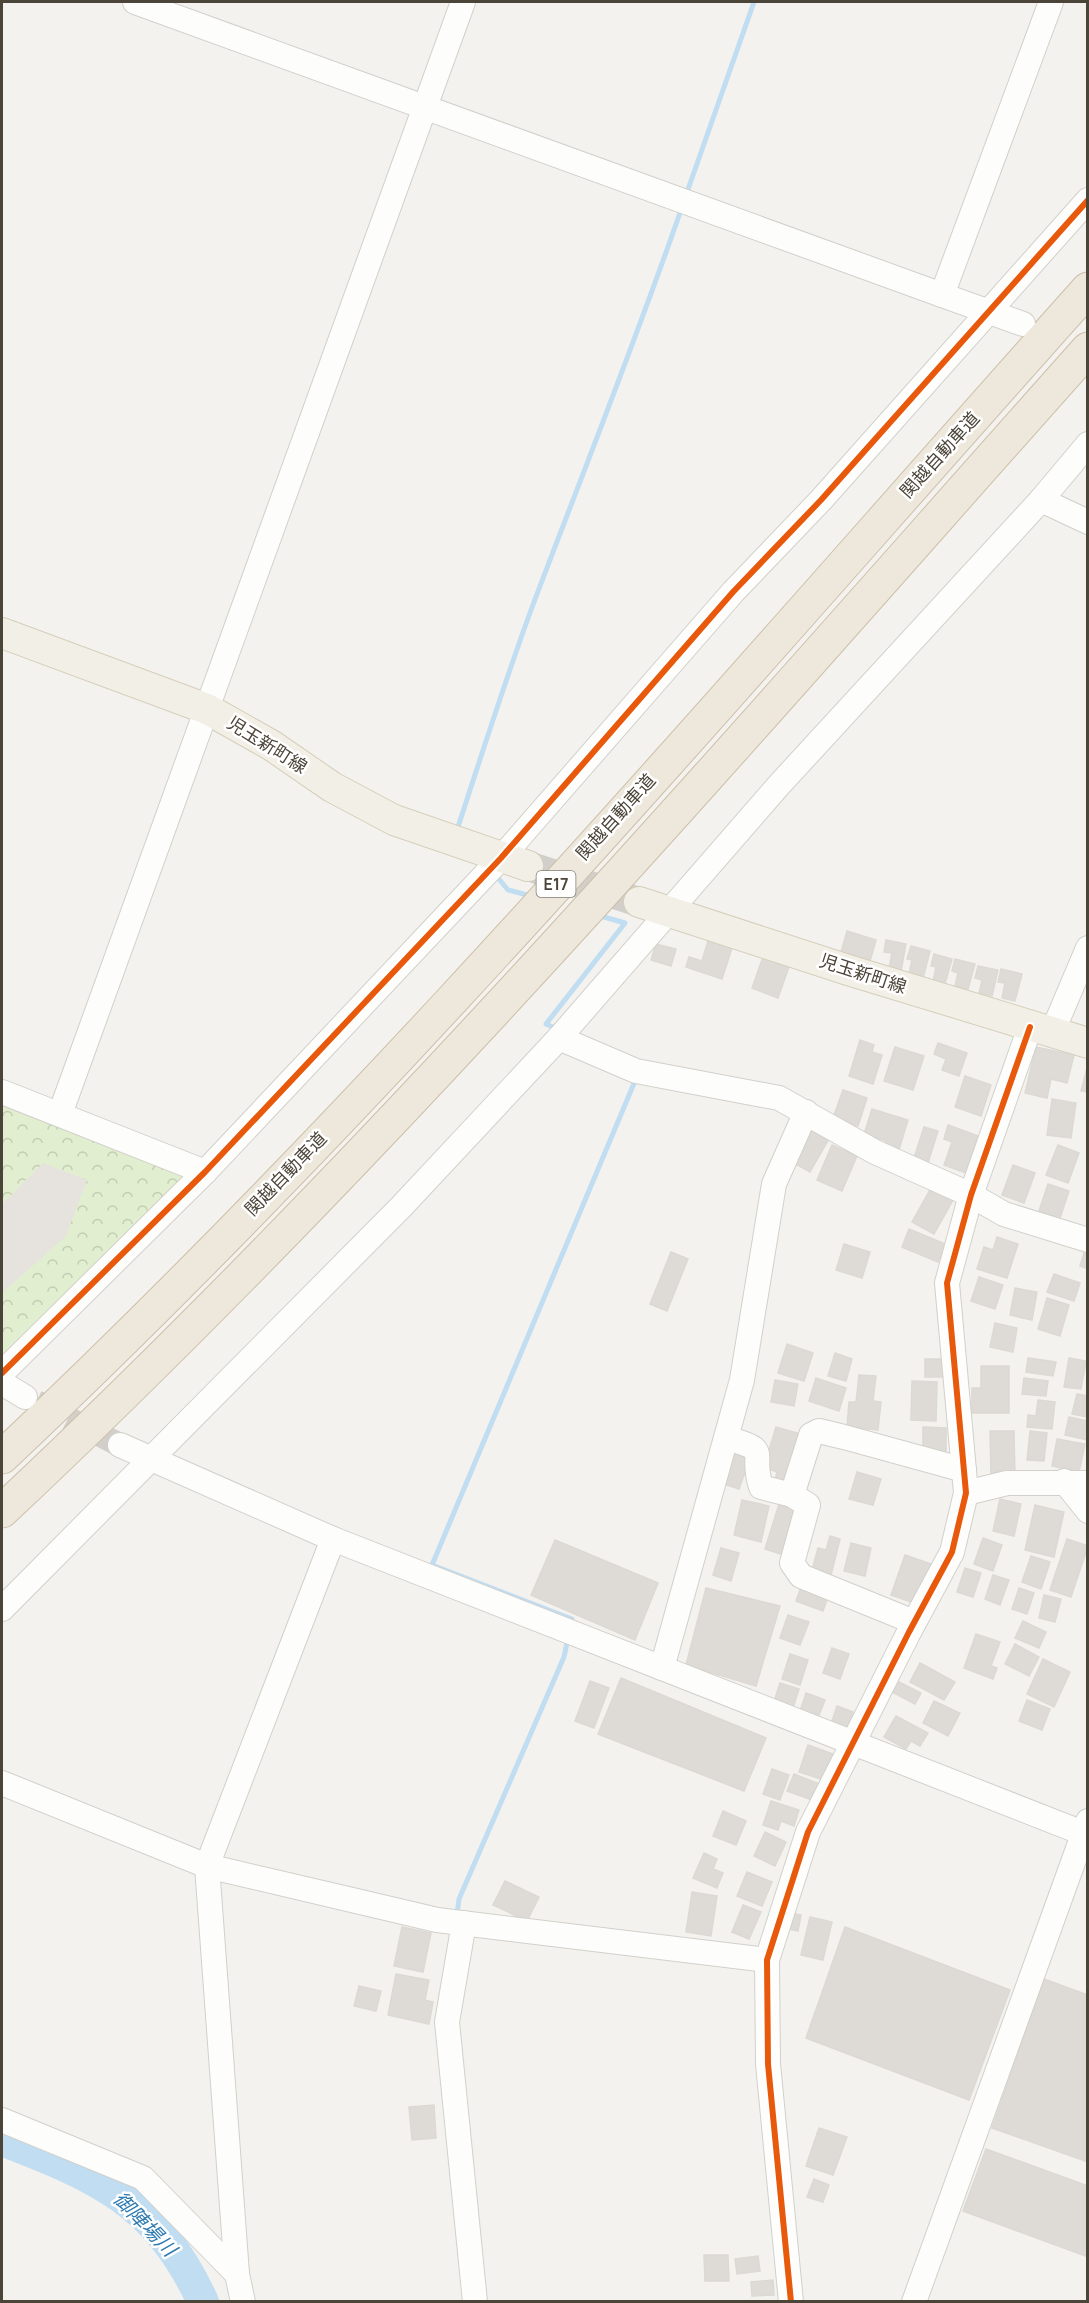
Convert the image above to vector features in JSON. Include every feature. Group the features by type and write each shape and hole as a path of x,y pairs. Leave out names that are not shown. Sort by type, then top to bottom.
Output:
{"highway":[{"name":"関越自動車道","path":"2,1457 179,1284 387,1068 602,833 1088,289"},
{"name":"E17","path":"2,1511 203,1317 399,1115 628,864 1088,349"}],"main road":[{"name":"児玉新町線","path":"2,633 207,709 271,745 332,787 394,820 514,862"},
{"name":"児玉新町線","path":"639,902 1088,1043"}],"street":[{"path":"135,2 1023,324"},
{"path":"60,1114 463,2"},
{"path":"942,295 1051,2"},
{"path":"2,1373 514,862 733,592 821,500 990,313 1088,200"},
{"path":"2,1609 401,1207 559,1038 668,911 1041,500 1088,444"},
{"path":"1041,500 1088,522"},
{"path":"791,2301 768,2064 767,1960 808,1832 952,1552 965,1482 947,1283 971,1195 1041,1030 1088,948"},
{"path":"559,1038 636,1071 779,1098 875,1152 971,1195 1004,1214 1088,1240"},
{"path":"2,1092 205,1172"},
{"path":"662,1668 742,1380 774,1184 807,1112"},
{"path":"2,1383 25,1397"},
{"path":"792,1495 811,1435 819,1431 965,1482 1007,1483 1080,1478 1088,1511"},
{"path":"726,1438 753,1446 758,1452 758,1478 761,1486 792,1495 808,1505 792,1563 801,1576 914,1622"},
{"path":"120,1445 333,1539 854,1745 1085,1830 914,2301"},
{"path":"243,2301 237,2274 207,1866 333,1539"},
{"path":"2,1783 207,1866 437,1920 767,1960"},
{"path":"464,1923 447,2022 475,2301"},
{"path":"2,2120 143,2178 237,2274"}],"green space":[{"path":"2,1103 193,1175 2,1357"}],"shaded area":[{"path":"43,1163 87,1180 66,1236 2,1293 2,1204"}],"building":[{"path":"847,931 876,940 870,961 841,952"},
{"path":"709,937 733,945 722,979 686,967 689,957 702,961"},
{"path":"886,940 906,944 901,971 889,968 892,953 884,952"},
{"path":"656,944 676,949 671,966 651,960"},
{"path":"911,946 930,951 923,978 909,974 912,960 907,959"},
{"path":"764,954 790,964 778,998 752,988"},
{"path":"934,954 952,959 945,984 933,982 936,967 931,966"},
{"path":"955,959 975,964 968,989 955,986 958,973 952,971"},
{"path":"978,966 998,970 992,996 979,993 982,980 975,978"},
{"path":"1001,969 1022,974 1015,1001 1002,998 1005,983 998,982"},
{"path":"860,1040 874,1045 872,1052 882,1055 873,1084 849,1076"},
{"path":"938,1043 967,1053 959,1076 942,1070 946,1059 934,1054"},
{"path":"895,1047 924,1056 913,1090 884,1081"},
{"path":"1036,1047 1074,1055 1067,1083 1051,1079 1047,1098 1025,1093"},
{"path":"1088,1064 1088,1092 1081,1091"},
{"path":"965,1076 991,1085 981,1116 955,1107"},
{"path":"843,1090 867,1098 858,1126 833,1118"},
{"path":"1052,1099 1076,1103 1071,1138 1047,1135"},
{"path":"872,1109 908,1120 898,1153 884,1149 886,1141 864,1134"},
{"path":"948,1125 981,1137 969,1174 944,1165 952,1142 944,1139"},
{"path":"813,1127 830,1137 810,1172 792,1162"},
{"path":"924,1127 938,1131 927,1166 913,1161"},
{"path":"832,1145 857,1156 842,1191 817,1180"},
{"path":"1058,1145 1079,1153 1068,1183 1046,1175"},
{"path":"1013,1165 1035,1173 1024,1203 1002,1195"},
{"path":"1048,1184 1069,1191 1060,1218 1039,1211"},
{"path":"931,1188 953,1200 934,1234 912,1222"},
{"path":"909,1229 945,1244 938,1262 902,1247"},
{"path":"997,1237 1018,1244 1007,1278 977,1269 984,1247 993,1250"},
{"path":"844,1244 870,1252 862,1278 836,1270"},
{"path":"1086,1246 1088,1246 1088,1269 1080,1266"},
{"path":"671,1252 688,1259 667,1311 650,1304"},
{"path":"1054,1274 1080,1283 1074,1301 1047,1292"},
{"path":"979,1277 1003,1285 995,1309 971,1301"},
{"path":"1015,1288 1037,1292 1032,1320 1010,1315"},
{"path":"1047,1298 1069,1305 1060,1336 1038,1329"},
{"path":"995,1323 1017,1328 1013,1352 990,1347"},
{"path":"787,1344 813,1353 804,1381 778,1373"},
{"path":"835,1353 852,1359 846,1381 828,1376"},
{"path":"1028,1358 1056,1362 1053,1376 1026,1372"},
{"path":"1069,1358 1086,1361 1081,1389 1064,1387"},
{"path":"925,1359 945,1359 945,1377 925,1377"},
{"path":"981,1366 1009,1366 1009,1413 972,1413 972,1388 981,1388"},
{"path":"859,1375 876,1376 873,1401 881,1402 878,1430 847,1427 849,1402 856,1402"},
{"path":"816,1378 846,1388 839,1411 809,1401"},
{"path":"1024,1378 1048,1381 1046,1396 1022,1394"},
{"path":"775,1380 798,1384 794,1406 771,1402"},
{"path":"912,1381 937,1382 936,1421 911,1420"},
{"path":"1077,1394 1088,1396 1088,1417 1072,1414"},
{"path":"1038,1400 1055,1402 1052,1429 1027,1427 1028,1415 1036,1416"},
{"path":"1069,1417 1088,1421 1088,1440 1065,1435"},
{"path":"776,1427 804,1435 788,1489 774,1485 777,1472 764,1467"},
{"path":"923,1427 946,1428 946,1453 923,1452"},
{"path":"990,1431 1014,1431 1015,1477 991,1477"},
{"path":"1030,1431 1047,1433 1044,1461 1027,1460"},
{"path":"1057,1439 1085,1444 1079,1472 1052,1466"},
{"path":"736,1450 751,1455 739,1489 724,1484"},
{"path":"857,1472 881,1479 873,1505 849,1499"},
{"path":"1000,1499 1021,1504 1014,1536 993,1531"},
{"path":"742,1500 769,1506 761,1542 734,1535"},
{"path":"779,1504 801,1511 787,1556 765,1549"},
{"path":"1035,1505 1064,1512 1054,1557 1025,1550"},
{"path":"830,1536 840,1539 831,1575 812,1570 818,1548 826,1550"},
{"path":"983,1538 1002,1545 993,1571 974,1564"},
{"path":"1067,1539 1088,1546 1071,1597 1050,1590"},
{"path":"555,1540 658,1583 635,1640 531,1595"},
{"path":"851,1543 871,1548 865,1576 844,1571"},
{"path":"721,1548 739,1553 731,1581 713,1575"},
{"path":"905,1555 931,1564 917,1604 891,1595"},
{"path":"1031,1556 1050,1562 1041,1589 1022,1582"},
{"path":"965,1568 981,1573 973,1597 957,1592"},
{"path":"993,1575 1009,1580 1000,1605 985,1599"},
{"path":"801,1587 828,1597 823,1611 796,1601"},
{"path":"706,1588 780,1606 756,1686 686,1665"},
{"path":"1019,1588 1034,1593 1027,1614 1012,1609"},
{"path":"1044,1595 1061,1599 1055,1622 1039,1618"},
{"path":"788,1615 809,1622 800,1645 780,1638"},
{"path":"1023,1621 1046,1632 1039,1648 1015,1638"},
{"path":"976,1634 1000,1642 991,1666 997,1668 993,1679 964,1668"},
{"path":"1015,1644 1039,1657 1029,1676 1005,1664"},
{"path":"832,1648 849,1654 840,1679 823,1673"},
{"path":"790,1654 808,1660 800,1685 782,1679"},
{"path":"1043,1659 1070,1672 1054,1707 1027,1694"},
{"path":"920,1663 955,1682 944,1700 910,1682"},
{"path":"621,1678 766,1738 744,1791 598,1734"},
{"path":"590,1681 609,1688 594,1728 575,1721"},
{"path":"897,1681 921,1693 915,1704 892,1692"},
{"path":"780,1683 799,1689 792,1711 773,1705"},
{"path":"806,1693 825,1700 817,1720 799,1714"},
{"path":"1027,1700 1050,1709 1042,1730 1019,1721"},
{"path":"934,1701 960,1713 948,1736 923,1723"},
{"path":"837,1706 853,1712 846,1732 830,1727"},
{"path":"896,1716 928,1733 920,1746 911,1741 906,1749 884,1737"},
{"path":"808,1745 833,1754 824,1780 799,1772"},
{"path":"772,1769 789,1775 780,1800 763,1794"},
{"path":"794,1774 822,1785 815,1801 787,1791"},
{"path":"771,1801 799,1810 794,1826 781,1821 778,1830 763,1825"},
{"path":"723,1811 746,1821 736,1845 713,1836"},
{"path":"765,1832 786,1842 775,1866 754,1856"},
{"path":"704,1853 717,1859 713,1869 723,1873 717,1888 693,1878"},
{"path":"747,1872 772,1882 762,1906 737,1896"},
{"path":"505,1881 539,1897 527,1921 493,1905"},
{"path":"692,1892 717,1896 711,1936 686,1932"},
{"path":"743,1905 761,1912 749,1939 732,1932"},
{"path":"787,1912 801,1915 798,1931 784,1928"},
{"path":"810,1917 832,1922 823,1960 801,1955"},
{"path":"402,1927 431,1933 423,1972 394,1966"},
{"path":"845,1927 1010,1990 969,2100 806,2038"},
{"path":"396,1974 429,1980 425,2000 433,2002 429,2024 388,2015"},
{"path":"1044,1979 1088,1995 1088,2162 992,2128"},
{"path":"359,1986 381,1991 376,2011 354,2006"},
{"path":"434,2105 436,2138 412,2140 409,2107"},
{"path":"819,2128 847,2137 833,2175 806,2166"},
{"path":"986,2149 1088,2186 1088,2257 963,2211"},
{"path":"814,2179 829,2185 823,2202 807,2197"},
{"path":"704,2255 728,2255 729,2281 705,2281"},
{"path":"758,2256 760,2271 737,2274 735,2259"},
{"path":"773,2280 774,2295 752,2296 751,2282"}],"waterway":[{"path":"686,195 754,2"},
{"path":"459,832 457,830 524,630 682,207"},
{"path":"494,873 508,890 531,896"},
{"path":"559,1030 546,1024 625,923 597,915"},
{"path":"570,1626 572,1619 432,1565 635,1081 633,1079"},
{"path":"457,1915 459,1899 564,1657 568,1638"},
{"name":"御陣場川","path":"2,2140 67,2167 96,2181 121,2197 166,2240 185,2268 203,2302"}],"tunnel":[{"path":"528,866 639,902"},
{"path":"36,1402 120,1445"}],"cycle path":[{"path":"2,1373 205,1172 501,858 733,592 821,500 1088,200"},
{"path":"791,2302 768,2064 767,1960 808,1832 952,1552 966,1493 947,1283 971,1195 1030,1027"}]}
